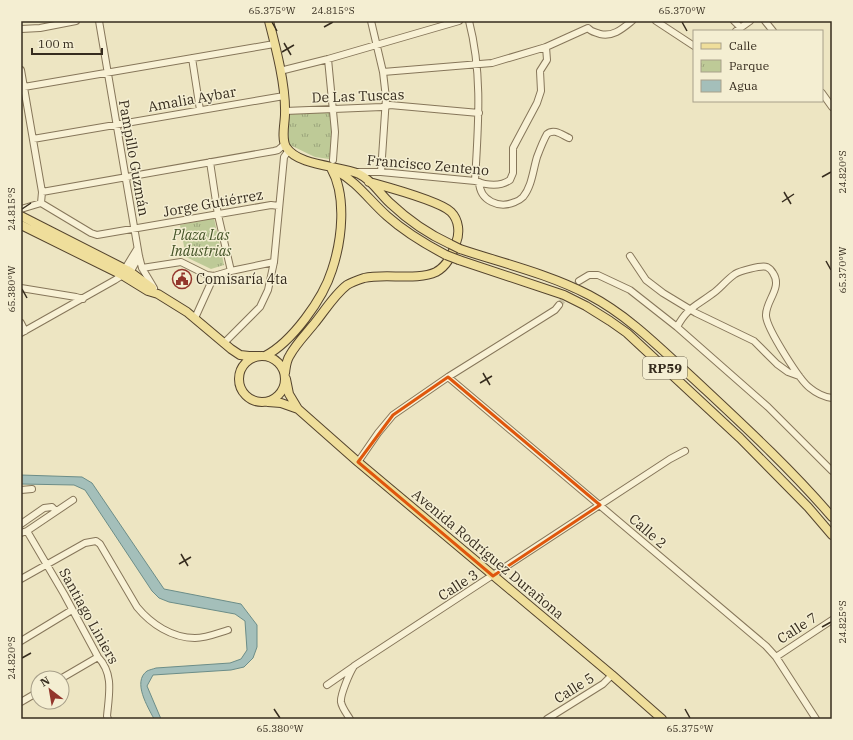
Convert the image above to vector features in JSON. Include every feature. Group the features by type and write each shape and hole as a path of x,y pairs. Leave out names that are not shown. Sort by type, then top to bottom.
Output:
{"main road":[{"path":"264,402 271,401 282,392 285,386 286,364 293,350 336,297 347,286 373,276 419,276 432,274 446,264 453,252 457,241 458,228 454,216 447,209 432,202 369,182 354,172 332,164 304,160 287,147 284,135 284,96 269,21"},
{"path":"240,373 246,362 252,358 262,356 276,350 284,343 316,302 332,271 338,245 341,210 338,181 332,164"},
{"name":"RP59","path":"332,164 352,180 387,216 417,239 446,255 564,295 586,306 621,329 740,438 808,507 832,535"},
{"name":"RP59","path":"369,182 391,204 414,223 450,244 460,249 546,277 576,289 625,318 736,418 832,517"},
{"path":"21,216 125,272 148,290 158,294 195,318 240,355 272,357 277,360 282,365 286,376 289,394 298,409"},
{"path":"21,225 125,272"},
{"path":"231,349 238,361 240,386 243,392 252,400 281,403 298,409"},
{"name":"Avenida Rodríguez Durañona","path":"298,409 358,462 612,675 662,719"}],"street":[{"path":"21,29 40,28 76,21"},
{"name":"Pampillo Guzmán","path":"99,21 137,248 142,268 158,294"},
{"path":"371,21 383,72 386,105 381,172"},
{"path":"280,71 328,59 459,21"},
{"path":"468,21 474,44 477,65 479,113 477,182 486,199 492,203 506,205 520,200 526,192 532,178 539,152 547,134 554,131 569,138"},
{"path":"585,21 588,28 594,32 609,35 618,32 632,21"},
{"path":"656,21 693,45"},
{"path":"734,21 738,29 750,21"},
{"path":"765,21 772,30"},
{"path":"383,72 477,65 501,61 546,47 588,28"},
{"path":"24,87 274,44"},
{"name":"Francisco Zenteno","path":"354,172 381,172 484,184 500,184 507,182 512,178 513,148 537,103 541,91 540,71 547,60 546,47"},
{"path":"192,58 200,110"},
{"path":"328,59 335,141 332,164"},
{"path":"21,70 42,192 41,203 21,209"},
{"path":"823,94 832,107"},
{"name":"Amalia Aybar","path":"33,139 284,96"},
{"name":"De Las Tuscas","path":"285,111 386,105 479,113"},
{"path":"42,192 278,150 287,147"},
{"path":"224,343 246,322 263,302 268,290 274,262 284,157 287,147"},
{"path":"210,162 218,214 231,271"},
{"name":"Jorge Gutiérrez","path":"41,203 94,234 134,229 271,205 279,206"},
{"path":"125,272 137,248"},
{"path":"21,323 23,332 83,300 115,280 134,265 139,256"},
{"path":"630,256 646,280 663,293 690,309 754,341 777,364 788,372 799,376"},
{"path":"142,268 181,262 207,275 214,276 274,262"},
{"path":"677,327 683,316 690,309 713,294 735,274 753,268 766,267 772,271 776,278 776,286 767,310 768,322 774,335 799,376 810,389 826,397 832,398"},
{"path":"579,281 585,276 594,275 607,278 630,290 677,327 768,408 832,471"},
{"path":"195,318 214,276"},
{"path":"21,288 76,296 83,300"},
{"path":"358,462 378,433 393,415 448,377 555,310 560,305"},
{"name":"Calle 2","path":"448,377 766,646 776,657 816,719"},
{"name":"Calle 3","path":"327,685 670,459 685,451"},
{"path":"21,490 32,489"},
{"path":"24,532 73,500"},
{"path":"21,524 47,507 52,507 56,511"},
{"name":"Santiago Liniers","path":"24,532 46,564 98,657 106,666 110,690 108,717"},
{"path":"21,579 85,543 96,541 100,544 137,607 143,614 161,628 179,636 195,638 228,630"},
{"path":"21,641 72,610"},
{"name":"Calle 7","path":"776,657 832,620"},
{"path":"70,673 98,657"},
{"path":"350,719 341,700 354,666"},
{"name":"Calle 5","path":"547,719 603,684 612,675"},
{"path":"21,702 30,697"},
{"path":"560,710 561,719"},
{"path":"100,719 108,717"}],"highlighted area":[{"path":"448,377 600,505 493,576 358,462 393,415"}],"green space":[{"path":"328,112 332,115 333,139 329,159 315,157 290,145 287,139 288,119 291,113"},
{"name":"Plaza Las Industrias","path":"214,218 224,265 211,269 186,257 180,225"}],"water":[{"path":"21,475 82,477 92,483 164,589 241,604 257,625 257,647 253,658 244,667 231,670 153,675 147,686 161,719 154,719 145,701 141,688 141,681 147,671 156,668 230,663 241,659 247,650 245,621 235,614 169,602 159,598 152,591 85,490 74,485 21,484"}],"tunnel":[{"path":"559,305 579,281"}],"place":[{"name":"Comisaría 4ta","path":"182,279"}]}
